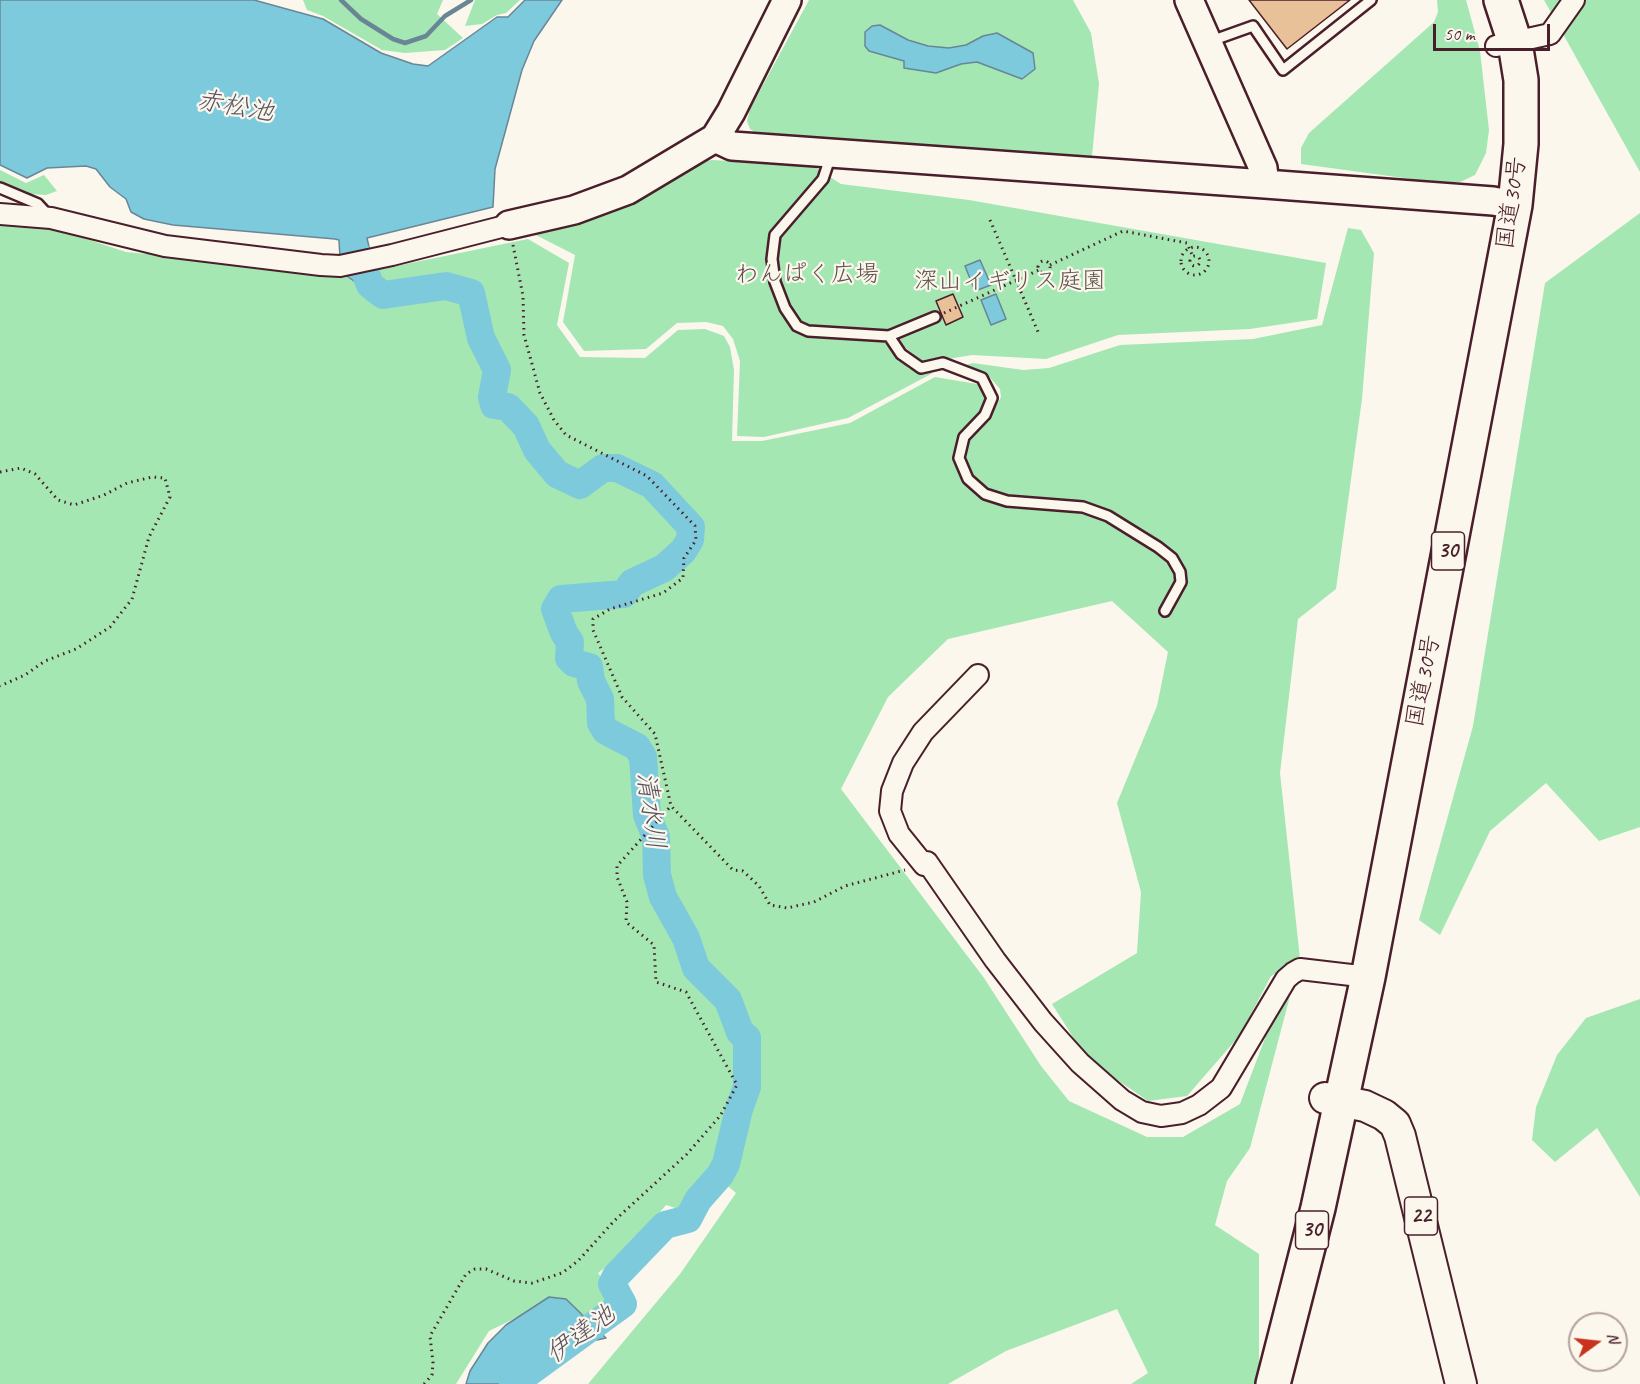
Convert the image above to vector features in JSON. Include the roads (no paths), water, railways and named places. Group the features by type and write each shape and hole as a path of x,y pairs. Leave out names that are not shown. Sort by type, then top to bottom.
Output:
{"highway":[{"name":"国道30号","path":"1276,1371 1318,1208 1333,1099 1504,203 1521,144 1521,80 1482,0"},
{"name":"国道30号","path":"1501,0 1505,44"}],"main road":[{"name":"22","path":"1333,1099 1365,1106 1384,1115 1395,1124 1400,1136 1461,1384"}],"street":[{"path":"0,214 51,218 165,246 340,266 574,210 628,190 715,138 731,112 787,0"},
{"path":"1189,0 1263,168 1265,184"},
{"path":"1505,44 1550,34 1574,0"},
{"path":"715,138 732,146 1504,203"},
{"path":"978,675 923,732 903,763 892,791 890,811 899,834 924,865 927,862 995,960 1043,1022 1080,1064 1122,1100 1142,1112 1161,1116 1182,1113 1199,1105 1221,1088 1286,979 1293,973 1300,969 1358,975"}],"lane":[{"path":"1208,42 1253,26 1283,70 1371,0"},
{"path":"832,153 824,179 775,235 772,259 776,282 785,308 797,326 808,331 889,336 934,317"},
{"path":"0,188 38,204 51,218"},
{"path":"889,336 901,354 921,368 943,363 982,378 989,389 992,398 985,415 964,437 959,458 968,479 985,494 1007,501 1091,510 1108,516 1158,547 1172,558 1180,572 1181,582 1165,610"}],"water":[{"name":"赤松池","path":"0,0 254,0 323,19 381,53 413,64 428,66 497,17 508,17 525,0 562,0 534,41 522,70 495,169 493,207 367,238 378,286 373,295 347,276 340,258 339,240 173,225 144,219 131,212 126,199 110,187 96,169 86,166 47,168 27,178 0,165"},
{"path":"880,25 908,40 928,46 949,48 966,45 983,36 997,33 1033,53 1035,69 1022,79 977,62 961,64 936,73 904,68 904,61 869,51 865,46 865,32 872,26"},
{"path":"980,260 991,285 975,291 965,266"},
{"path":"996,294 1006,319 991,325 981,300"},
{"name":"伊達池","path":"549,1297 566,1299 606,1338 578,1344 537,1379 536,1384 466,1384 470,1371 488,1343 506,1325"}],"waterway":[{"path":"341,0 361,19 393,39 405,43 426,36 445,16 471,0"},
{"name":"清水川","path":"359,256 370,285 383,295 446,286 471,293 481,338 497,370 492,397 494,405 508,407 526,426 537,450 557,474 580,485 603,468 617,468 652,485 691,527 690,540 683,551 664,568 632,583 624,594 561,599 555,609 570,642 569,658 574,663 589,667 591,681 600,699 601,723 606,731 637,747 643,757 647,815 656,837 657,875 663,897 686,938 696,968 728,1000 740,1032 747,1038 747,1087 739,1109 726,1164 720,1175 698,1200 688,1219 665,1225 616,1276 612,1284 623,1304 513,1384"}],"park label":[{"name":"わんぱく広場","path":"807,275"},
{"name":"深山イギリス庭園","path":"1010,282"}]}
